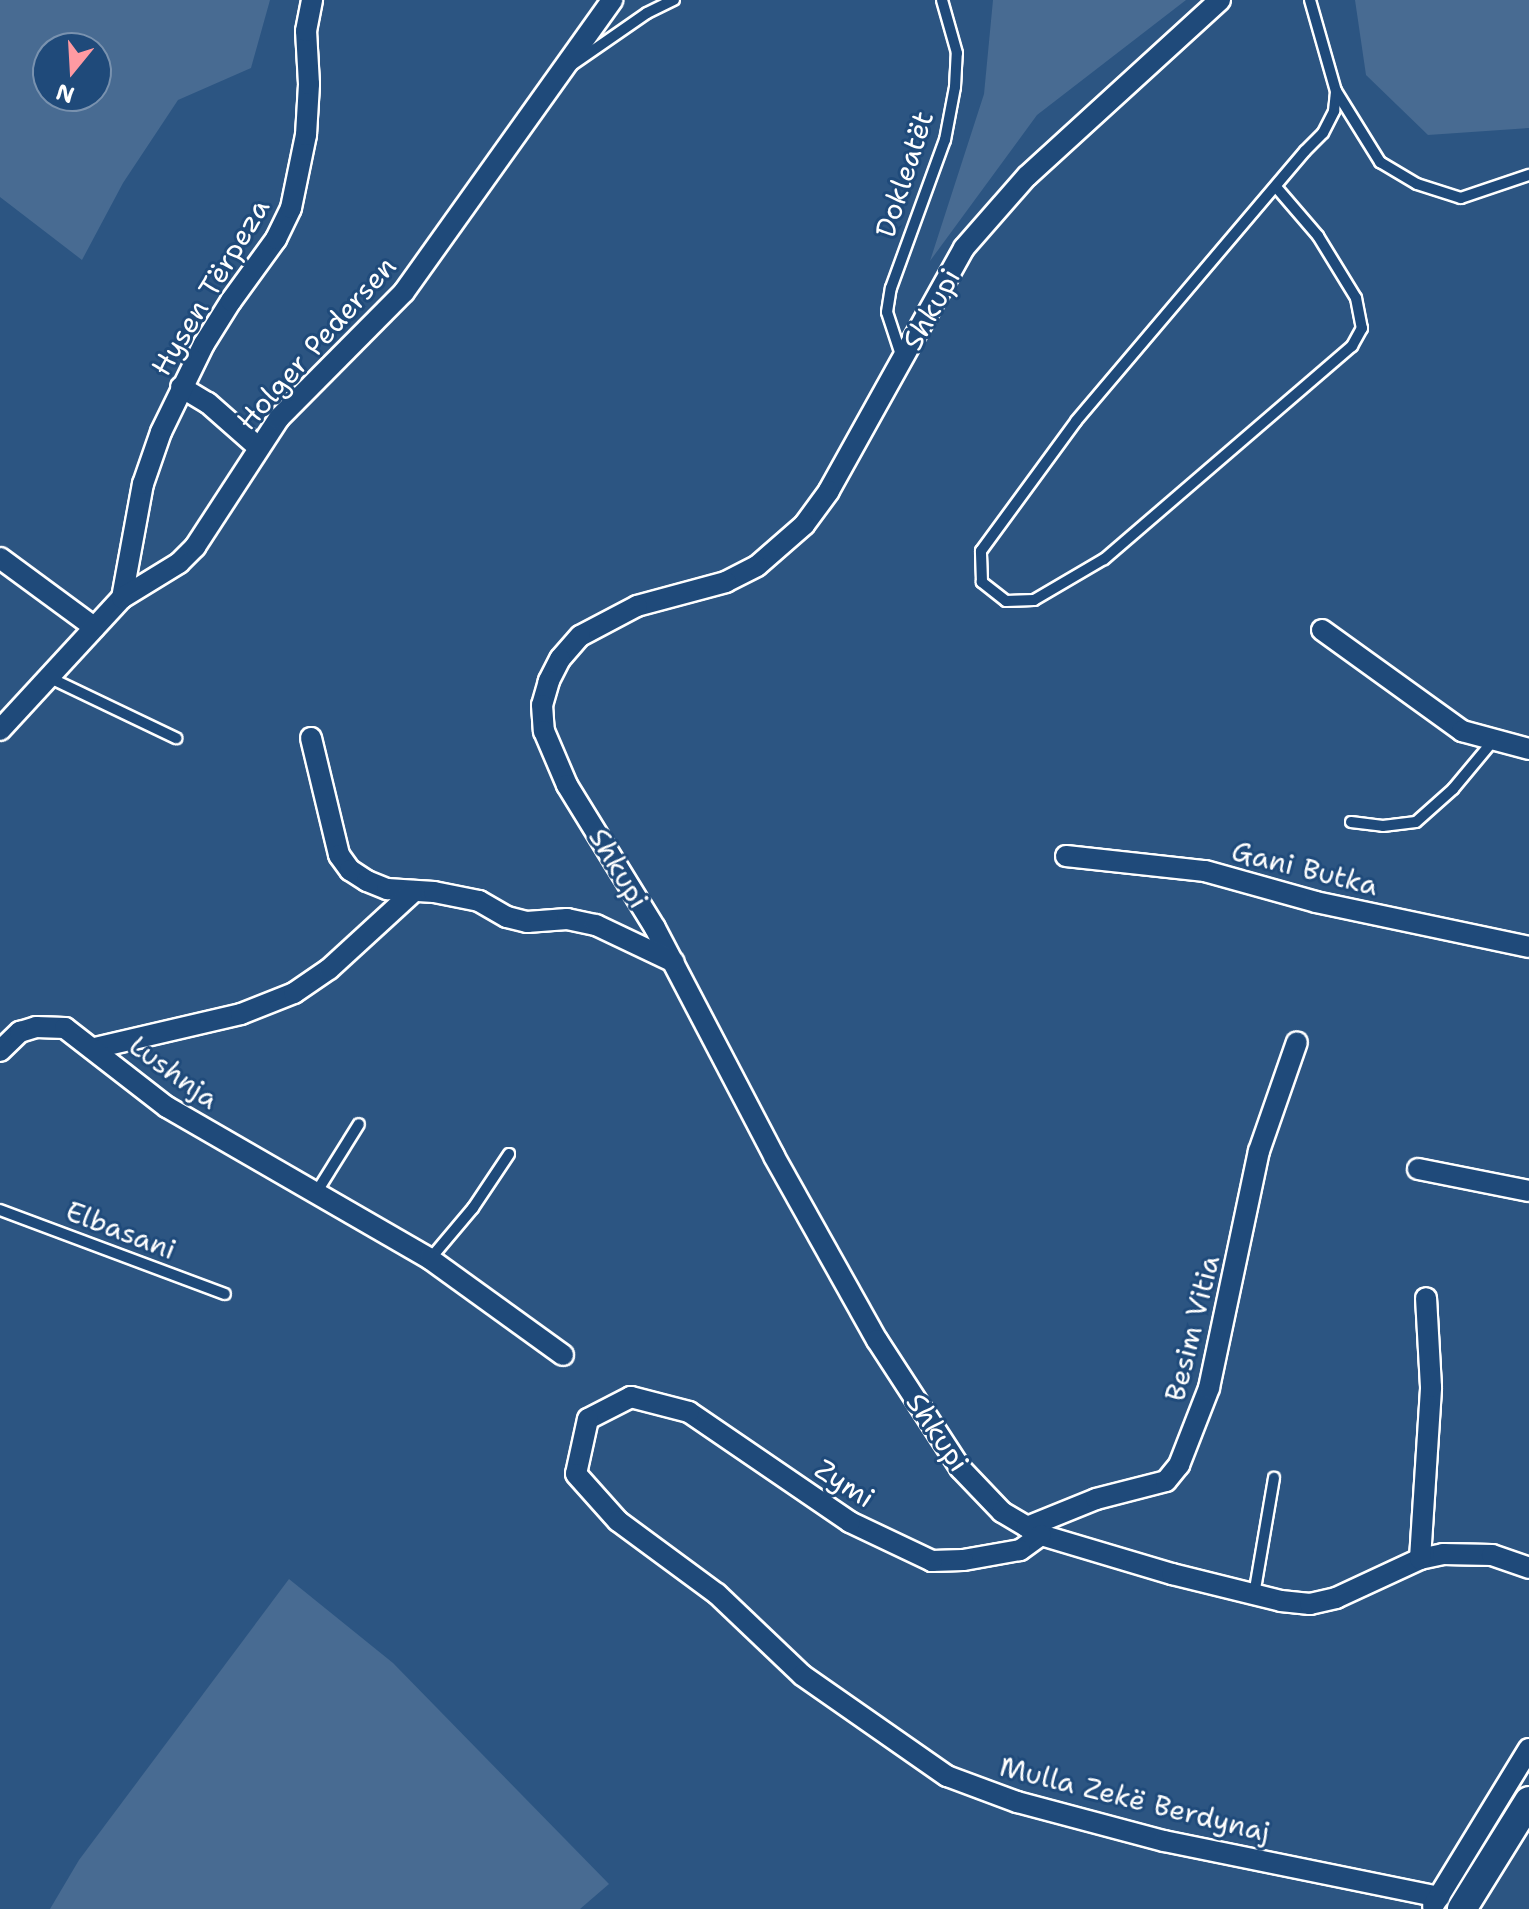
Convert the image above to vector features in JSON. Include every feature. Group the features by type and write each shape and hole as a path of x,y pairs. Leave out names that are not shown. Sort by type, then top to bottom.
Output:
{"main road":[{"path":"1444,1905 1529,1801"}],"street":[{"name":"Hysen Tërpeza","path":"122,598 143,484 181,387 231,301 276,239 291,208 306,135 309,84 306,31 312,0"},
{"name":"Holger Pedersen","path":"0,730 122,598 179,563 195,547 257,446 296,400 404,292 612,0"},
{"name":"Shkupi","path":"1220,0 993,212 964,248 829,491 804,525 779,550 726,582 637,606 607,619 580,636 560,659 549,681 542,705 544,731 553,758 674,962 774,1156 877,1340 960,1468 1002,1512 1034,1531 1254,1596 1310,1604 1336,1598 1420,1559 1466,1552 1492,1555 1529,1568"},
{"path":"181,387 208,403 257,446"},
{"path":"0,558 94,627"},
{"path":"1322,630 1445,721 1493,741 1529,749"},
{"path":"311,738 339,855 350,870 367,881 387,889 479,901 507,917 527,922 567,919 596,925 674,962"},
{"name":"Gani Butka","path":"1066,856 1205,871 1316,902 1529,947"},
{"path":"95,1048 241,1014 294,993 329,969 414,891"},
{"name":"Lushnja","path":"0,1051 20,1032 48,1026 65,1028 95,1048 167,1107 430,1259 563,1355"},
{"name":"Besim Vitia","path":"1034,1531 1096,1499 1166,1481 1179,1465 1209,1388 1259,1151 1297,1042"},
{"path":"1418,1169 1529,1191"},
{"path":"1420,1559 1431,1387 1426,1298"},
{"name":"Zymi","path":"631,1397 689,1412 850,1522 932,1561 963,1560 1020,1550 1034,1531"},
{"name":"Mulla Zekë Berdynaj","path":"631,1397 588,1419 576,1474 618,1521 717,1594 802,1675 947,1776 1017,1802 1164,1841 1444,1905"},
{"path":"1444,1905 1529,1749"}],"lane":[{"path":"558,73 600,49 647,13 674,0"},
{"name":"Dokleatët","path":"903,360 887,312 891,288 945,140 955,87 957,53 942,0"},
{"path":"1310,0 1336,91 1380,162 1417,184 1461,198 1529,175"},
{"path":"1276,187 1318,236 1356,298 1362,328 1352,346 1104,559 1034,600 1006,601 982,582 981,551 1076,421 1276,187 1323,133 1334,111 1336,91"},
{"path":"50,678 176,738"},
{"path":"1351,822 1383,826 1416,822 1453,789 1493,741"},
{"path":"316,1193 359,1124"},
{"path":"430,1259 473,1208 509,1154"},
{"name":"Elbasani","path":"0,1210 225,1294"},
{"path":"1254,1596 1274,1478"}],"shaded area":[{"path":"0,0 270,0 251,68 178,100 123,183 82,260 0,197"},
{"path":"993,0 1186,0 1037,115 930,261 984,94"},
{"path":"1355,0 1529,0 1529,128 1428,135 1366,75"},
{"path":"289,1579 393,1663 609,1884 580,1909 50,1909 79,1860"}]}
